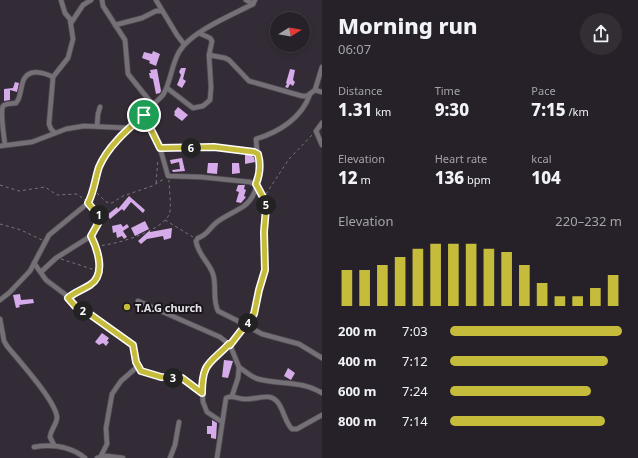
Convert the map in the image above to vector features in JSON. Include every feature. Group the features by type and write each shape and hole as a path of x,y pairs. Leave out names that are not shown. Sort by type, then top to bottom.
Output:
{"street":[{"path":"55,132 51,129 49,124 53,77 68,58 73,39 71,23 65,13 61,0"},
{"path":"71,23 83,5 91,0"},
{"path":"101,0 103,6 125,40 128,74 153,105"},
{"path":"156,0 184,44"},
{"path":"246,0 254,2"},
{"path":"0,300 23,280 34,263 44,241 56,228 88,203 94,190 102,162 119,138 144,115 167,88 176,58 184,44 222,19 254,2"},
{"path":"115,25 142,18 156,11 162,11"},
{"path":"167,88 193,108 203,106 208,103 211,96 209,55 211,39 199,33"},
{"path":"209,55 229,60 249,81 302,96 307,96 315,90 322,67"},
{"path":"53,77 41,72 31,74 24,78 16,103 6,104 3,106 1,109 3,145 32,142 55,132 84,126 129,128"},
{"path":"315,90 322,92"},
{"path":"310,94 306,104 294,119 279,129 256,139 260,170 250,201 237,211 217,222 205,236 197,239 199,252 212,273 214,282 214,302 218,311 262,334 299,344 322,358"},
{"path":"97,126 100,107"},
{"path":"144,115 160,148 168,176 201,177 250,182 256,184 264,199 266,208 264,232 265,270 254,314 229,345 205,367 202,393 206,412 222,422"},
{"path":"322,123 316,130 322,145"},
{"path":"160,148 214,147 257,152"},
{"path":"41,272 56,258 91,236 100,220 100,217 88,203"},
{"path":"34,263 49,283 68,298 75,306 91,315 133,345 137,367 141,371 149,374 182,378 202,393"},
{"path":"138,301 220,337 229,345 240,371 232,396"},
{"path":"0,319 4,340 7,346 43,391 55,409 56,423 50,437 54,445"},
{"path":"123,458 99,457 106,444 106,428 112,394 121,381 137,367"},
{"path":"239,367 257,379 301,384 315,388 322,393"},
{"path":"217,458 226,398 232,396 242,399 264,397 274,398 278,402 292,429 297,429 322,415"},
{"path":"170,458 175,445 179,422"},
{"path":"34,447 54,445 76,451 85,458"}],"path":[{"path":"264,199 285,165 316,130"},
{"path":"156,184 158,157"},
{"path":"94,190 106,202 112,203 123,196 168,178 170,211 164,220 151,230 131,239 110,245 96,246"},
{"path":"0,185 19,191 45,187 57,195 77,194 88,203"},
{"path":"164,220 197,239"},
{"path":"0,224 21,230 44,241"},
{"path":"68,298 75,292 92,283 99,271 96,246 91,236"},
{"path":"56,258 99,271"}],"building":[{"path":"153,51 160,54 156,66 149,63 150,61 142,58 144,52 152,54"},
{"path":"181,68 186,68 183,79 186,81 182,88 177,85 181,75 179,72"},
{"path":"157,69 161,91 160,93 156,94 153,79 150,78 149,73 151,73 150,70"},
{"path":"290,69 295,70 293,80 295,82 293,86 290,84 288,88 285,87"},
{"path":"15,82 19,83 17,92 10,90 10,100 4,101 4,89 13,88"},
{"path":"178,107 188,115 182,121 174,115 174,112"},
{"path":"245,155 252,155 255,162 245,164"},
{"path":"182,158 185,171 173,172 172,170 180,169 179,162 171,164 170,160"},
{"path":"208,163 218,163 217,174 207,173"},
{"path":"232,163 239,163 240,173 232,174"},
{"path":"238,185 245,185 244,189 246,190 244,196 246,197 241,203 236,202 239,192 236,191"},
{"path":"129,196 145,210 143,213 131,202 124,211 122,209 110,219 107,215 117,207 118,209"},
{"path":"145,221 149,229 135,236 131,228"},
{"path":"121,224 123,227 127,224 129,227 123,231 127,237 124,239 122,236 117,238 116,232 113,233 112,226"},
{"path":"172,228 171,238 164,240 163,236 147,239 141,244 138,241 150,230 150,232"},
{"path":"20,294 21,300 33,299 34,303 19,305 20,307 16,308 13,295"},
{"path":"102,333 109,338 107,341 109,342 106,346 103,343 99,345 95,342"},
{"path":"224,360 233,361 228,378 222,377"},
{"path":"288,368 295,373 291,380 284,376"},
{"path":"212,420 217,423 216,439 211,438 211,434 207,434 207,426 212,426"}],"place":[{"name":"T.A.G church","path":"127,307"}],"route":[{"path":"144,115 160,148 214,147 257,152 259,157 260,170 256,184 266,204 264,232 265,270 259,290 256,309 252,319 245,325 230,345 229,344 205,367 202,393 182,378 161,377 141,371 137,367 135,349 133,345 91,315 75,306 68,298 75,292 90,285 99,271 98,252 91,236 100,220 100,217 88,203 98,169 119,138 144,115"}]}
